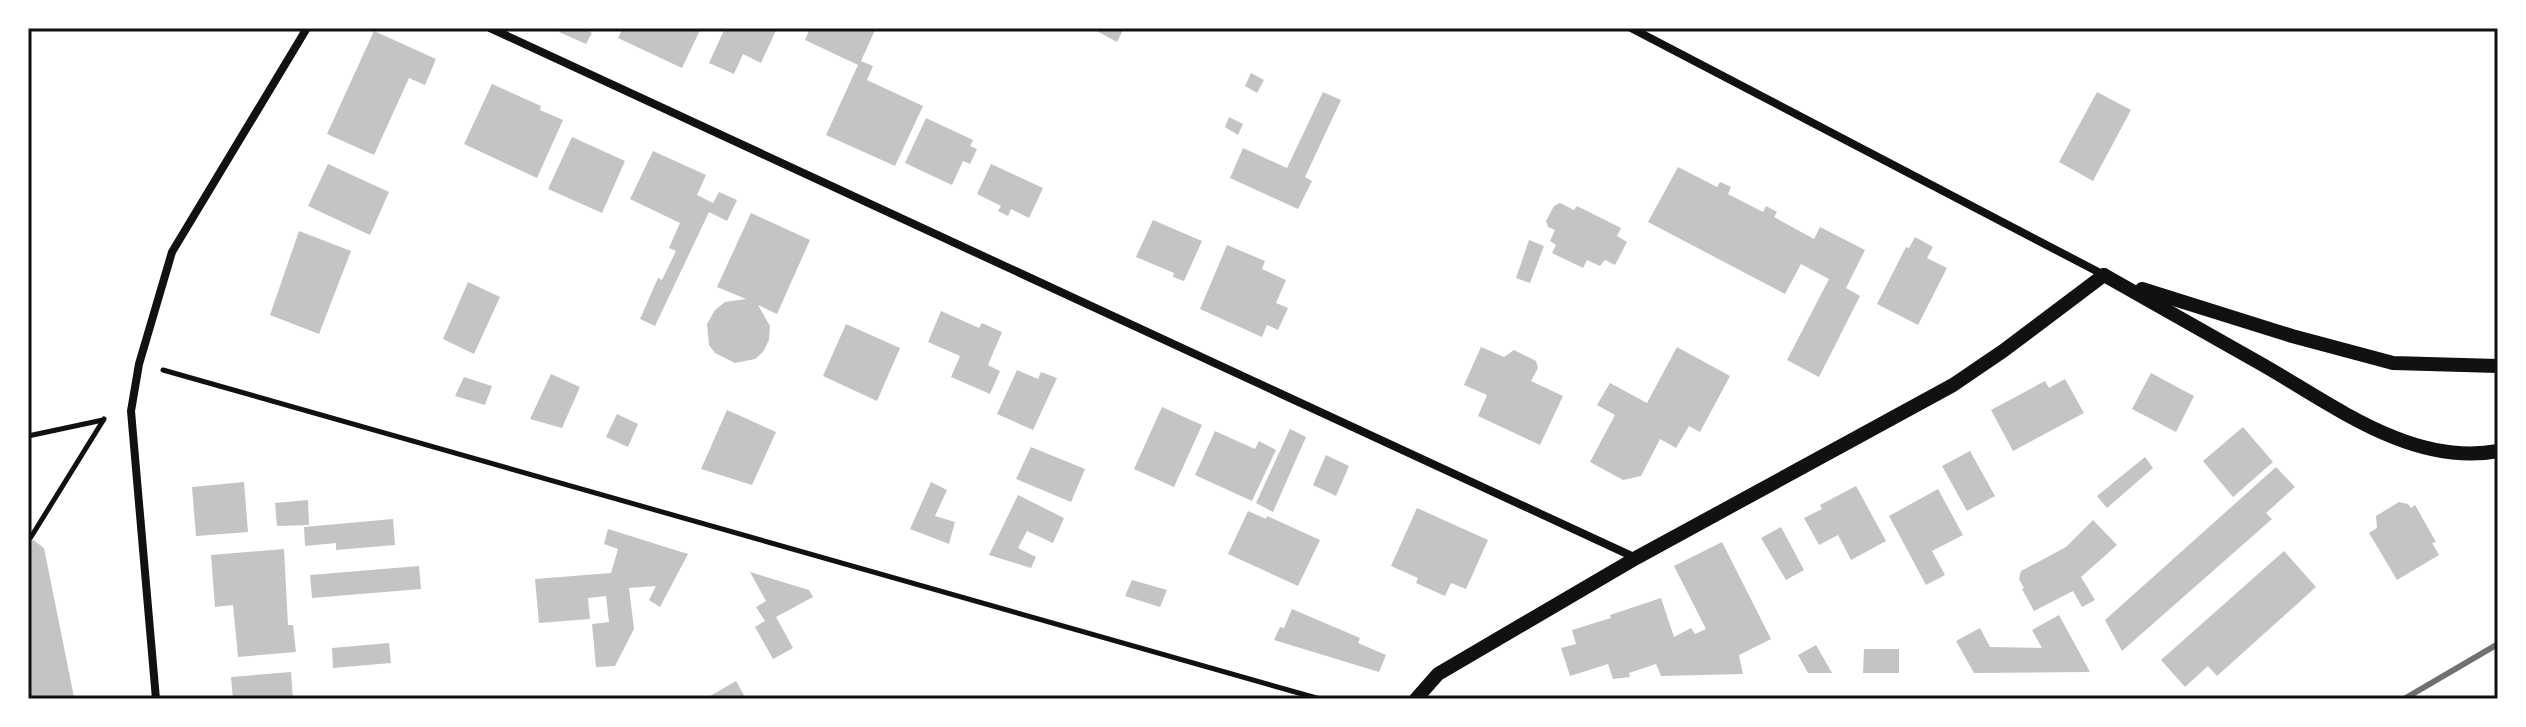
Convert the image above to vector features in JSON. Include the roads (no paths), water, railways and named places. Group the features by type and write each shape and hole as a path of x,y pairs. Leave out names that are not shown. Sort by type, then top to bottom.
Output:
{"street":[{"path":"156,699 131,411 139,364 172,252 307,28"},
{"path":"490,28 1636,558"},
{"path":"1631,28 2104,275 2377,430 2430,449 2480,454 2498,451"},
{"path":"1416,699 1438,674 1636,558 1953,385 2104,275"},
{"path":"2104,275 2292,336 2393,363 2498,366"}],"railway":[{"path":"2404,699 2498,644"}]}
